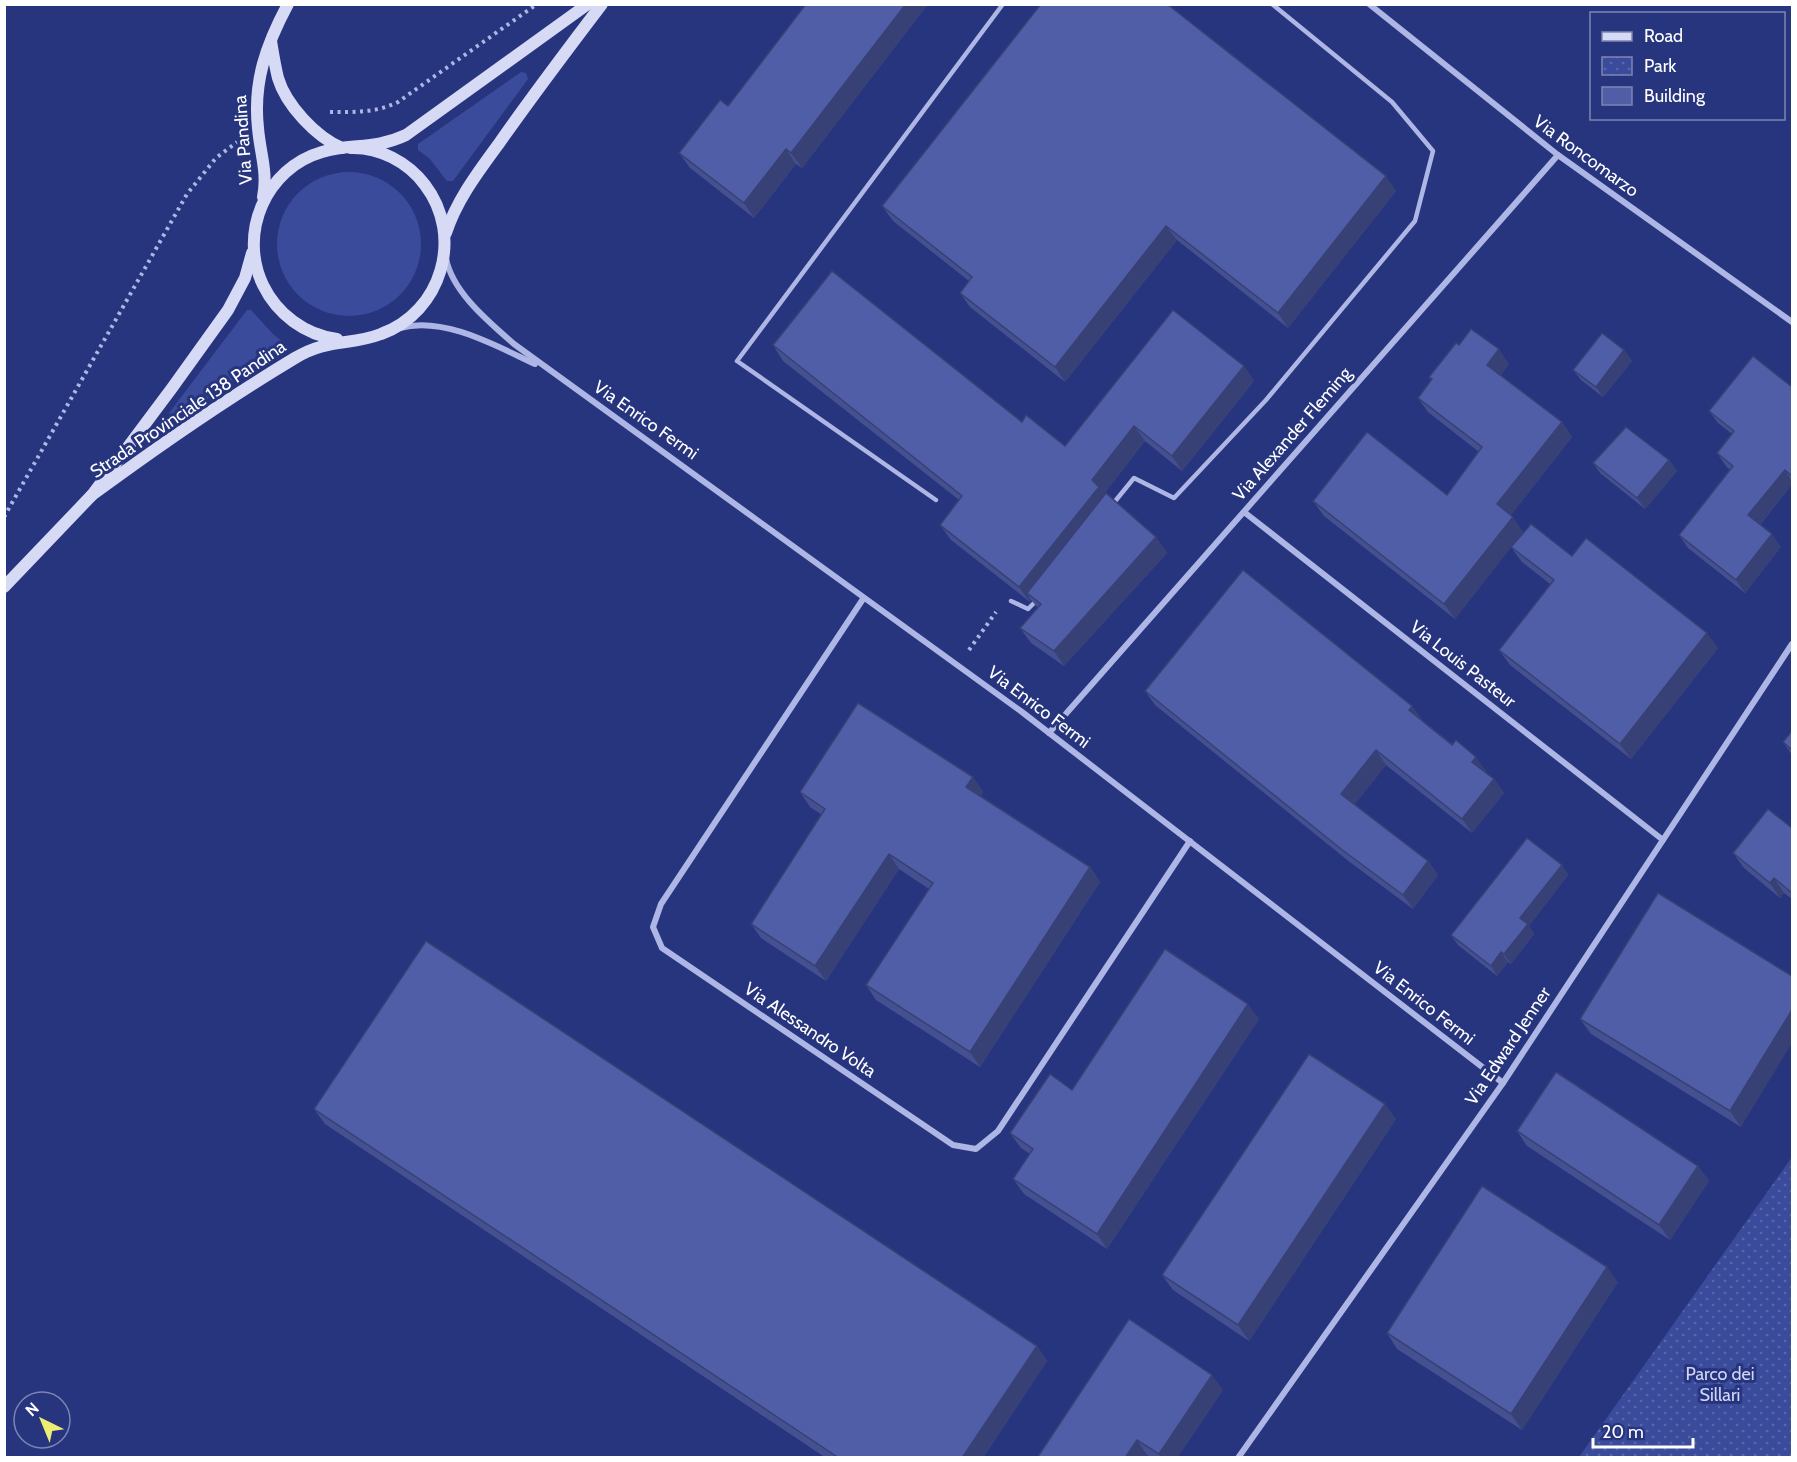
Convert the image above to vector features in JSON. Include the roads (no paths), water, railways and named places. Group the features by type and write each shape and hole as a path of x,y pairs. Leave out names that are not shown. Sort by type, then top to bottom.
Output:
{"street":[{"name":"Via Pandina","path":"262,204 266,171 258,131 256,94 264,57 288,4"},
{"name":"Strada Provinciale 138 Pandina","path":"4,587 92,495 228,310 245,278 254,246 256,221 262,204 275,182 291,167 313,155 346,148 382,145 406,135 588,4"},
{"name":"Strada Provinciale 138 Pandina","path":"92,495 144,456 294,358 318,346 385,333 410,318 430,296 441,273 445,242 463,195 543,81 602,4"},
{"name":"Via Roncomarzo","path":"1369,4 1558,155 1792,322"},
{"path":"271,40 279,80 289,99 309,124 346,148"},
{"name":"Strada Provinciale 138 Pandina","path":"346,148 388,156 413,172 436,202 445,242"},
{"name":"Via Alexander Fleming","path":"1049,733 1558,155"},
{"name":"Via Enrico Fermi","path":"445,242 446,260 452,276 473,303 499,330 547,369 680,461 863,599 959,665 1503,1083"},
{"name":"Strada Provinciale 138 Pandina","path":"254,246 261,281 284,314 301,327 317,334 349,340"},
{"name":"Via Enrico Fermi","path":"385,333 403,327 417,326 453,331 547,369"},
{"name":"Via Louis Pasteur","path":"1244,512 1663,840"},
{"name":"Via Alessandro Volta","path":"863,599 661,904 653,927 662,948 953,1145 976,1149 998,1131 1190,841"},
{"name":"Via Edward Jenner","path":"1238,1458 1503,1083 1792,644"}],"lane":[{"path":"936,500 737,361 1003,4"},
{"path":"1106,513 1134,478 1174,498 1266,400 1415,221 1433,151 1392,102 1272,4"},
{"path":"1011,601 1028,609 1043,593"}],"park label":[{"name":"Parco dei Sillari","path":"1720,1384"}]}
